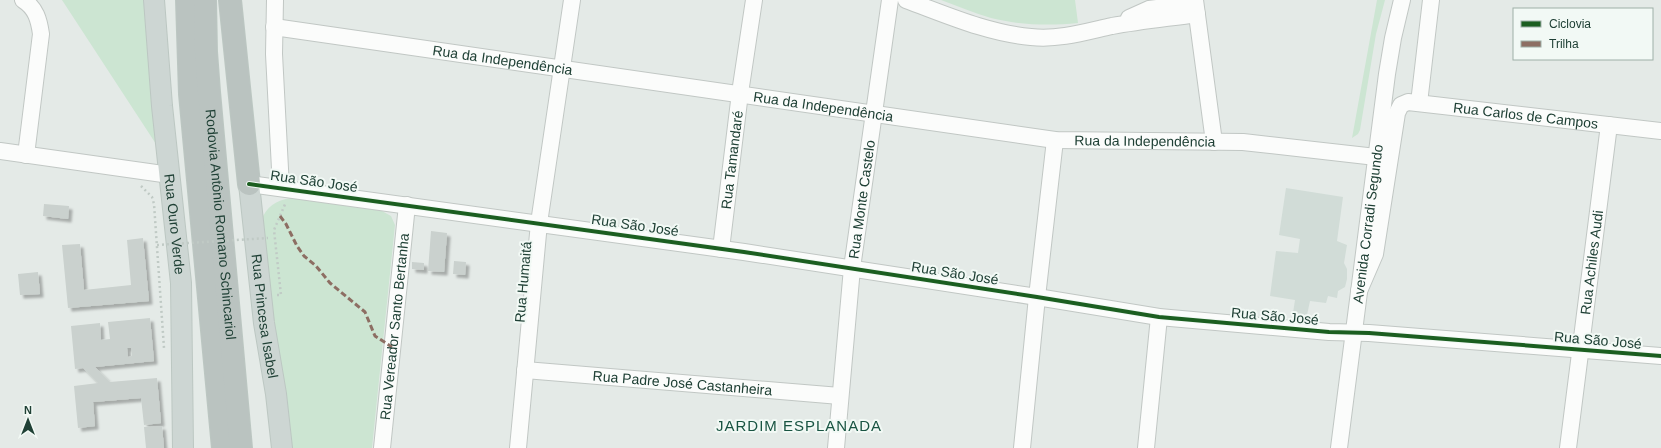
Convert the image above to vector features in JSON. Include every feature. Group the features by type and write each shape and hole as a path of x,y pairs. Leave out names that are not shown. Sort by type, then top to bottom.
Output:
{"highway":[{"name":"Rodovia Antônio Romano Schincariol","path":"187,0 190,94 223,448"},
{"name":"Rodovia Antônio Romano Schincariol","path":"205,0 206,52 209,92 242,448"},
{"path":"230,0 249,184"}],"main road":[{"name":"Rua Ouro Verde","path":"154,0 162,106 180,283 183,448"},
{"name":"Rua Princesa Isabel","path":"249,184 264,323 276,394 282,448"}],"street":[{"path":"22,0 30,4 38,17 41,34 26,155"},
{"path":"275,0 274,54 287,189"},
{"name":"Rua Humaitá","path":"518,448 539,223 572,0"},
{"name":"Rua Tamandaré","path":"721,248 740,93 754,0"},
{"name":"Rua Monte Castelo","path":"836,448 852,268 890,0"},
{"path":"906,0 988,30 1032,37 1049,38 1076,35 1113,26 1150,9 1195,6 1214,142"},
{"name":"Avenida Corradi Segundo","path":"1339,448 1387,74 1393,38 1402,0"},
{"path":"1420,103 1431,0"},
{"name":"Rua da Independência","path":"274,26 874,112 1055,140 1243,142 1376,157"},
{"name":"Rua Carlos de Campos","path":"1359,291 1375,254 1397,113 1401,105 1408,102 1420,103 1661,131"},
{"name":"Rua Achiles Audi","path":"1568,448 1609,125"},
{"path":"1022,448 1055,140"},
{"path":"0,151 170,175"},
{"name":"Rua São José","path":"249,184 721,248 1159,317 1329,332 1354,332 1661,356"},
{"name":"Rua Vereador Santo Bertanha","path":"382,448 407,205"},
{"path":"1146,448 1159,317"},
{"name":"Rua Padre José Castanheira","path":"525,370 840,396"}],"path":[{"path":"137,171 136,180 152,197 157,245 268,238"},
{"path":"275,241 274,230 287,189"}],"shaded area":[{"path":"1286,188 1343,197 1337,241 1347,245 1344,263 1347,269 1345,287 1338,291 1337,298 1328,296 1326,303 1310,301 1307,315 1293,313 1295,300 1270,296 1276,251 1298,253 1300,239 1279,235"}],"green space":[{"path":"62,0 145,0 156,144"},
{"path":"941,0 1075,0 1078,23 1045,25 1012,22 991,18"},
{"path":"1377,0 1385,0 1376,34 1360,130 1358,134 1352,138"},
{"path":"291,198 382,211 391,216 395,225 372,448 289,448 273,342 261,221 272,205 281,200"}],"building":[{"path":"44,204 69,206 68,219 43,216"},
{"path":"431,231 447,233 444,272 428,271"},
{"path":"143,238 149,301 68,308 62,245 80,244 84,290 131,285 127,240"},
{"path":"454,261 466,262 465,275 453,274"},
{"path":"412,262 424,263 424,270 412,269"},
{"path":"38,272 40,294 20,295 18,274"},
{"path":"150,318 154,361 95,367 110,382 157,378 161,423 144,425 141,398 93,402 95,426 78,428 74,386 98,383 83,368 75,369 71,326 100,323 101,340 110,339 108,322","holes":["127,348 131,348 132,356 128,357"]},
{"path":"162,426 164,448 146,448 144,427"}],"marked path":[{"path":"280,216 304,256 316,266 330,283 365,312 375,336 392,347"}],"cycle path":[{"path":"249,184 744,252 1159,317 1329,332 1369,333 1661,356"}],"district":[{"name":"JARDIM ESPLANADA","path":"799,426"}]}
